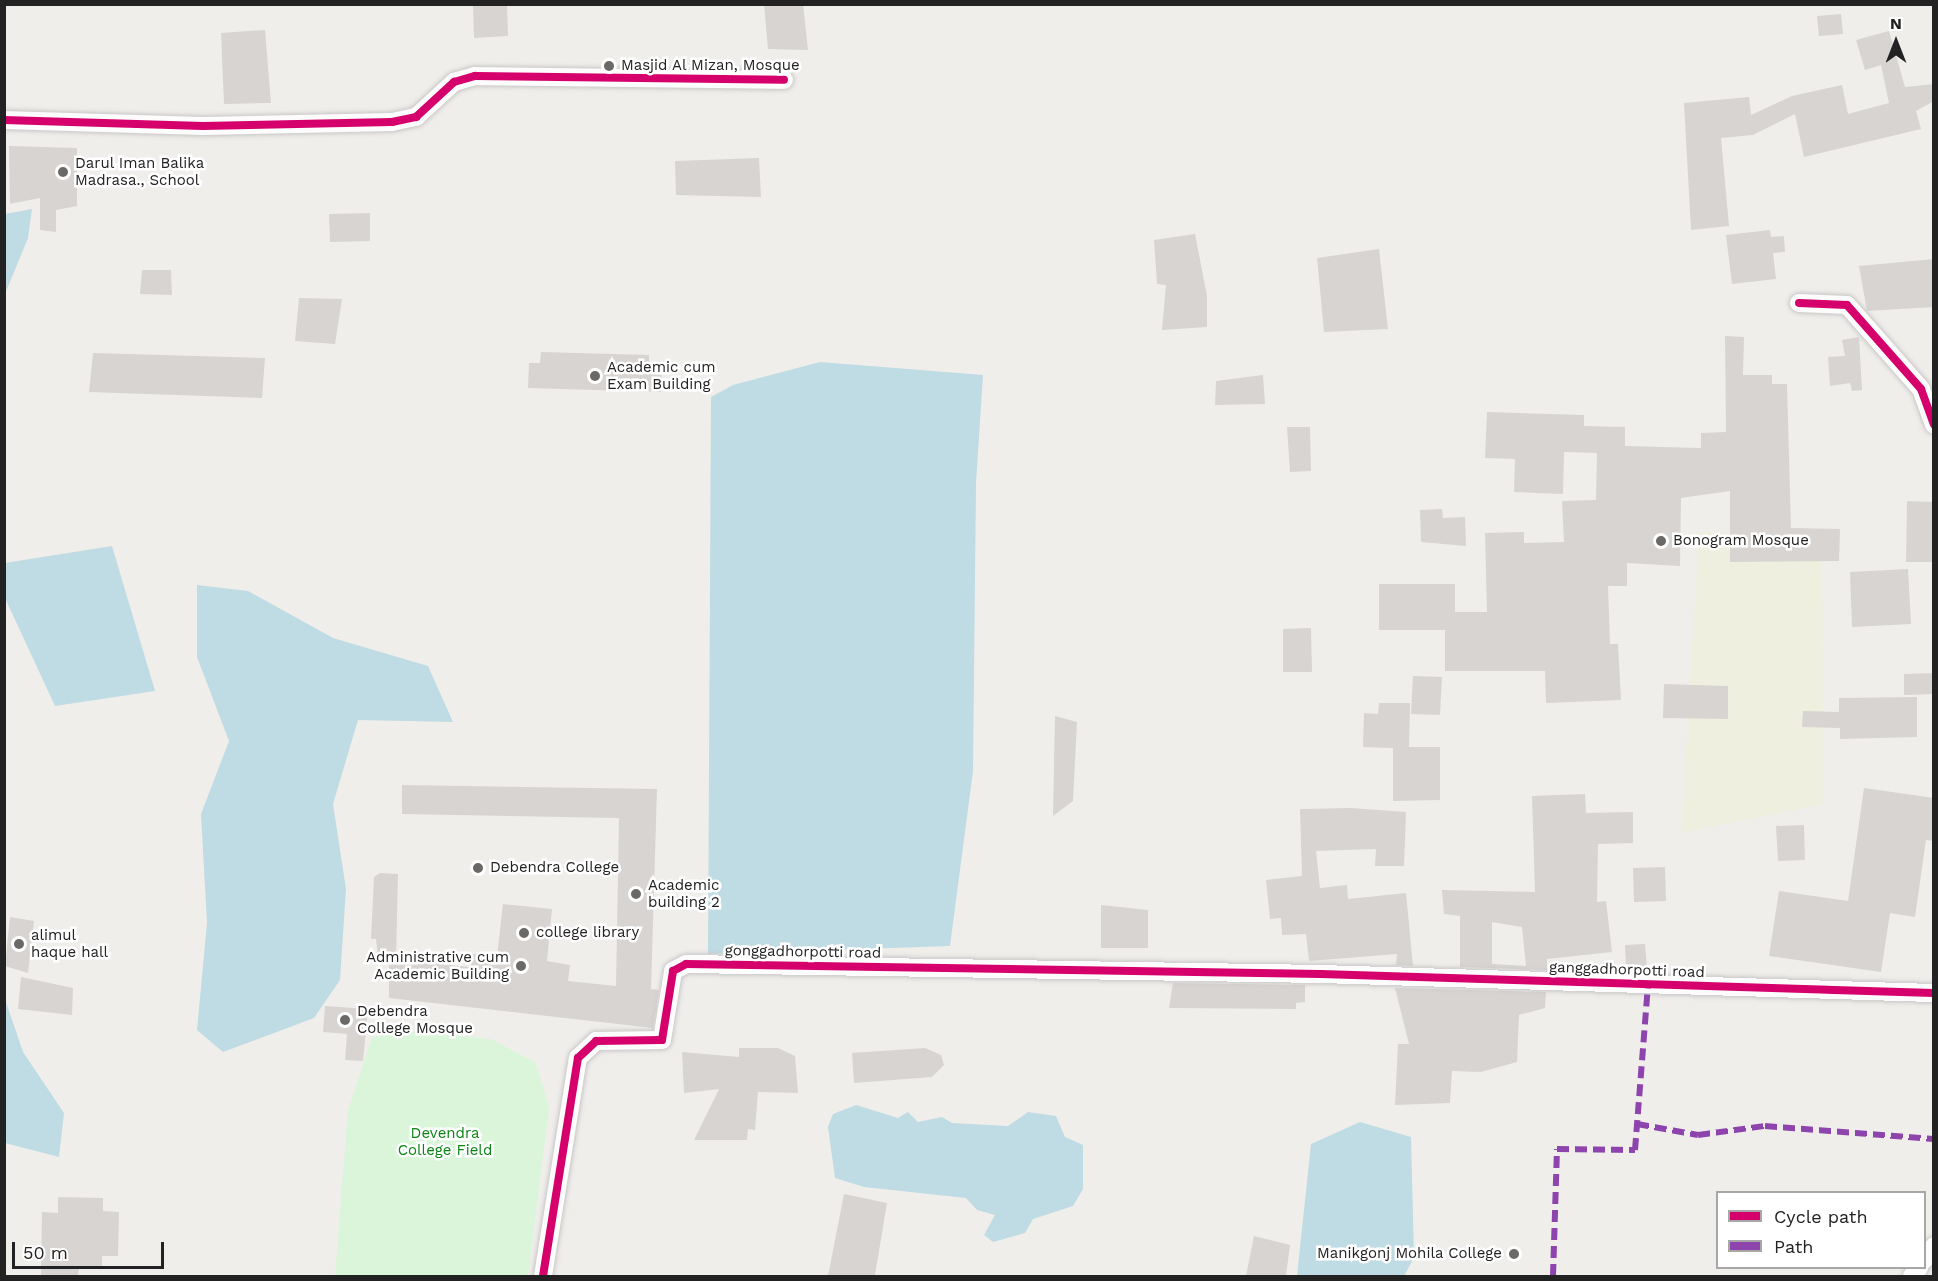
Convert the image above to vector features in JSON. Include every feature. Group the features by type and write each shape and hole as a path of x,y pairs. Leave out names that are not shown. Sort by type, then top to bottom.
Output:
{"street":[{"path":"4,120 203,126 392,122 416,117 454,82 475,76 784,80"},
{"path":"1799,303 1847,305 1921,389 1934,425"},
{"name":"gonggadhorpotti road","path":"543,1276 578,1058 596,1041 662,1040 678,966 1321,974"},
{"name":"ganggadhorpotti road","path":"1321,974 1934,993"}],"green space":[{"path":"1699,532 1822,538 1824,804 1681,833"},
{"name":"Devendra College Field","path":"412,1031 491,1039 536,1063 549,1108 528,1276 335,1276 348,1110 372,1037"}],"water":[{"path":"32,209 28,238 5,294 5,214"},
{"path":"820,362 983,375 976,483 973,771 950,946 708,954 711,397 733,385"},
{"path":"112,546 155,691 55,706 5,598 5,563"},
{"path":"197,585 248,591 333,638 428,666 453,722 358,720 333,804 346,889 340,980 314,1018 223,1052 197,1030 207,923 201,814 229,741 197,657"},
{"path":"5,999 23,1052 64,1113 59,1157 5,1143"},
{"path":"856,1105 898,1118 908,1112 918,1122 942,1117 952,1123 1008,1126 1028,1112 1056,1116 1065,1137 1083,1145 1083,1189 1073,1206 1033,1219 1025,1233 993,1242 984,1235 995,1215 977,1210 966,1198 864,1187 835,1178 828,1127 833,1114"},
{"path":"1360,1122 1411,1137 1414,1258 1404,1276 1297,1276 1311,1144"}],"building":[{"path":"473,4 507,4 508,36 474,38"},
{"path":"764,4 803,4 808,50 768,49"},
{"path":"1841,14 1843,34 1819,36 1817,16"},
{"path":"265,30 271,103 224,104 221,33"},
{"path":"1889,31 1905,87 1934,84 1934,101 1916,111 1921,129 1804,157 1795,114 1753,135 1721,138 1729,226 1691,230 1684,103 1749,97 1751,115 1792,96 1842,85 1848,114 1889,103 1881,65 1865,70 1856,40"},
{"path":"9,146 77,148 77,206 56,210 56,232 40,230 40,198 10,204"},
{"path":"759,158 761,197 676,195 675,161"},
{"path":"370,213 370,241 330,242 329,214"},
{"path":"1770,230 1771,237 1784,236 1785,252 1773,253 1776,279 1732,284 1726,235"},
{"path":"1195,234 1207,296 1207,327 1162,330 1166,285 1157,284 1154,240"},
{"path":"1379,249 1388,329 1324,332 1317,258"},
{"path":"1934,259 1934,307 1867,311 1859,266"},
{"path":"142,270 171,270 172,295 140,294"},
{"path":"299,298 342,299 335,344 295,341"},
{"path":"1725,336 1744,337 1743,375 1772,375 1772,384 1787,384 1791,528 1840,529 1839,561 1730,562 1730,491 1681,498 1680,566 1627,563 1627,586 1608,586 1610,644 1618,644 1621,700 1546,703 1545,671 1445,671 1445,630 1379,630 1379,584 1455,584 1455,612 1487,612 1485,533 1524,532 1524,543 1564,542 1562,501 1596,500 1597,453 1564,452 1563,494 1514,492 1515,459 1485,458 1487,412 1584,415 1584,426 1625,427 1625,446 1701,448 1701,433 1726,432"},
{"path":"1859,337 1862,390 1852,391 1850,383 1830,386 1828,357 1845,356 1842,340"},
{"name":"Academic cum Exam Building","path":"541,352 649,355 649,363 662,364 661,392 528,388 529,363 540,363"},
{"path":"93,353 265,358 262,398 89,392"},
{"path":"1263,375 1265,404 1215,405 1216,381"},
{"path":"1287,427 1310,427 1311,471 1290,472"},
{"path":"1907,501 1934,502 1934,562 1906,562"},
{"path":"1442,509 1443,518 1465,517 1466,546 1421,542 1420,510"},
{"path":"1908,569 1911,624 1852,627 1850,572"},
{"path":"1311,628 1312,672 1283,672 1283,629"},
{"path":"1934,673 1934,694 1904,695 1904,674"},
{"path":"1413,676 1442,677 1440,715 1411,714"},
{"path":"1664,684 1728,686 1728,719 1663,718"},
{"path":"1917,697 1917,737 1840,739 1840,728 1802,727 1803,711 1839,712 1839,698"},
{"path":"1379,703 1410,703 1409,747 1440,747 1440,800 1393,801 1393,748 1363,747 1364,713 1378,714"},
{"path":"1055,716 1077,722 1073,801 1053,816"},
{"path":"402,785 657,789 651,989 659,990 653,1028 389,998 389,960 471,967 472,954 497,956 503,904 552,909 547,961 570,965 568,981 616,986 619,818 402,814"},
{"path":"1864,788 1934,798 1934,841 1926,840 1915,917 1890,913 1881,972 1769,956 1779,891 1848,901"},
{"path":"1585,794 1586,813 1633,812 1633,843 1598,844 1597,902 1606,901 1612,952 1547,959 1547,970 1460,967 1460,916 1444,914 1442,890 1535,892 1532,796","holes":["1492,922 1522,927 1526,966 1492,964"]},
{"path":"1351,808 1406,812 1404,866 1375,866 1376,849 1316,851 1320,888 1347,885 1348,899 1406,893 1413,966 1396,965 1397,954 1309,961 1306,934 1282,935 1281,918 1270,919 1266,880 1302,876 1300,809"},
{"path":"1804,825 1805,860 1778,861 1776,826"},
{"path":"1665,867 1666,901 1634,902 1633,868"},
{"path":"380,873 398,874 396,958 378,957 376,939 371,939 374,877"},
{"path":"1101,905 1148,910 1148,948 1101,948"},
{"path":"10,917 34,921 28,973 5,966"},
{"path":"1645,944 1647,969 1626,970 1625,945"},
{"path":"21,977 73,988 72,1015 18,1009"},
{"path":"1173,983 1305,985 1305,1002 1296,1003 1296,1009 1169,1008"},
{"path":"1395,988 1546,992 1545,1008 1519,1015 1517,1062 1481,1072 1452,1071 1450,1103 1395,1105 1398,1044 1409,1044"},
{"name":"Debendra College Mosque","path":"325,1006 368,1009 363,1061 345,1060 347,1034 323,1032"},
{"path":"739,1048 778,1048 795,1056 798,1093 758,1092 755,1130 748,1129 747,1140 694,1140 719,1089 684,1093 682,1052 739,1057"},
{"path":"925,1048 941,1055 944,1065 932,1077 854,1083 852,1053"},
{"path":"844,1194 887,1203 875,1275 828,1276"},
{"path":"58,1197 103,1198 103,1211 119,1212 118,1256 102,1256 102,1269 79,1269 78,1276 41,1276 42,1212 58,1213"},
{"path":"1254,1236 1290,1245 1286,1276 1246,1276"}],"marked path":[{"path":"1553,1276 1557,1149 1635,1150 1648,984"},
{"path":"1637,1124 1698,1135 1765,1126 1934,1139"}],"cycle path":[{"path":"4,120 203,126 392,122 416,117 454,82 475,76 784,80"},
{"path":"1799,303 1847,305 1921,389 1934,425"},
{"path":"543,1276 578,1058 596,1041 662,1040 673,971 686,964 1321,974 1934,993"}],"place":[{"name":"Masjid Al Mizan, Mosque","path":"609,66"},
{"name":"Darul Iman Balika Madrasa., School","path":"63,172"},
{"name":"Academic cum Exam Building","path":"595,376"},
{"name":"Bonogram Mosque","path":"1661,541"},
{"name":"Debendra College","path":"478,868"},
{"name":"Academic building 2","path":"636,894"},
{"name":"college library","path":"524,933"},
{"name":"alimul haque hall","path":"19,944"},
{"name":"Administrative cum Academic Building","path":"521,966"},
{"name":"Debendra College Mosque","path":"345,1020"},
{"name":"Manikgonj Mohila College","path":"1514,1254"}]}
